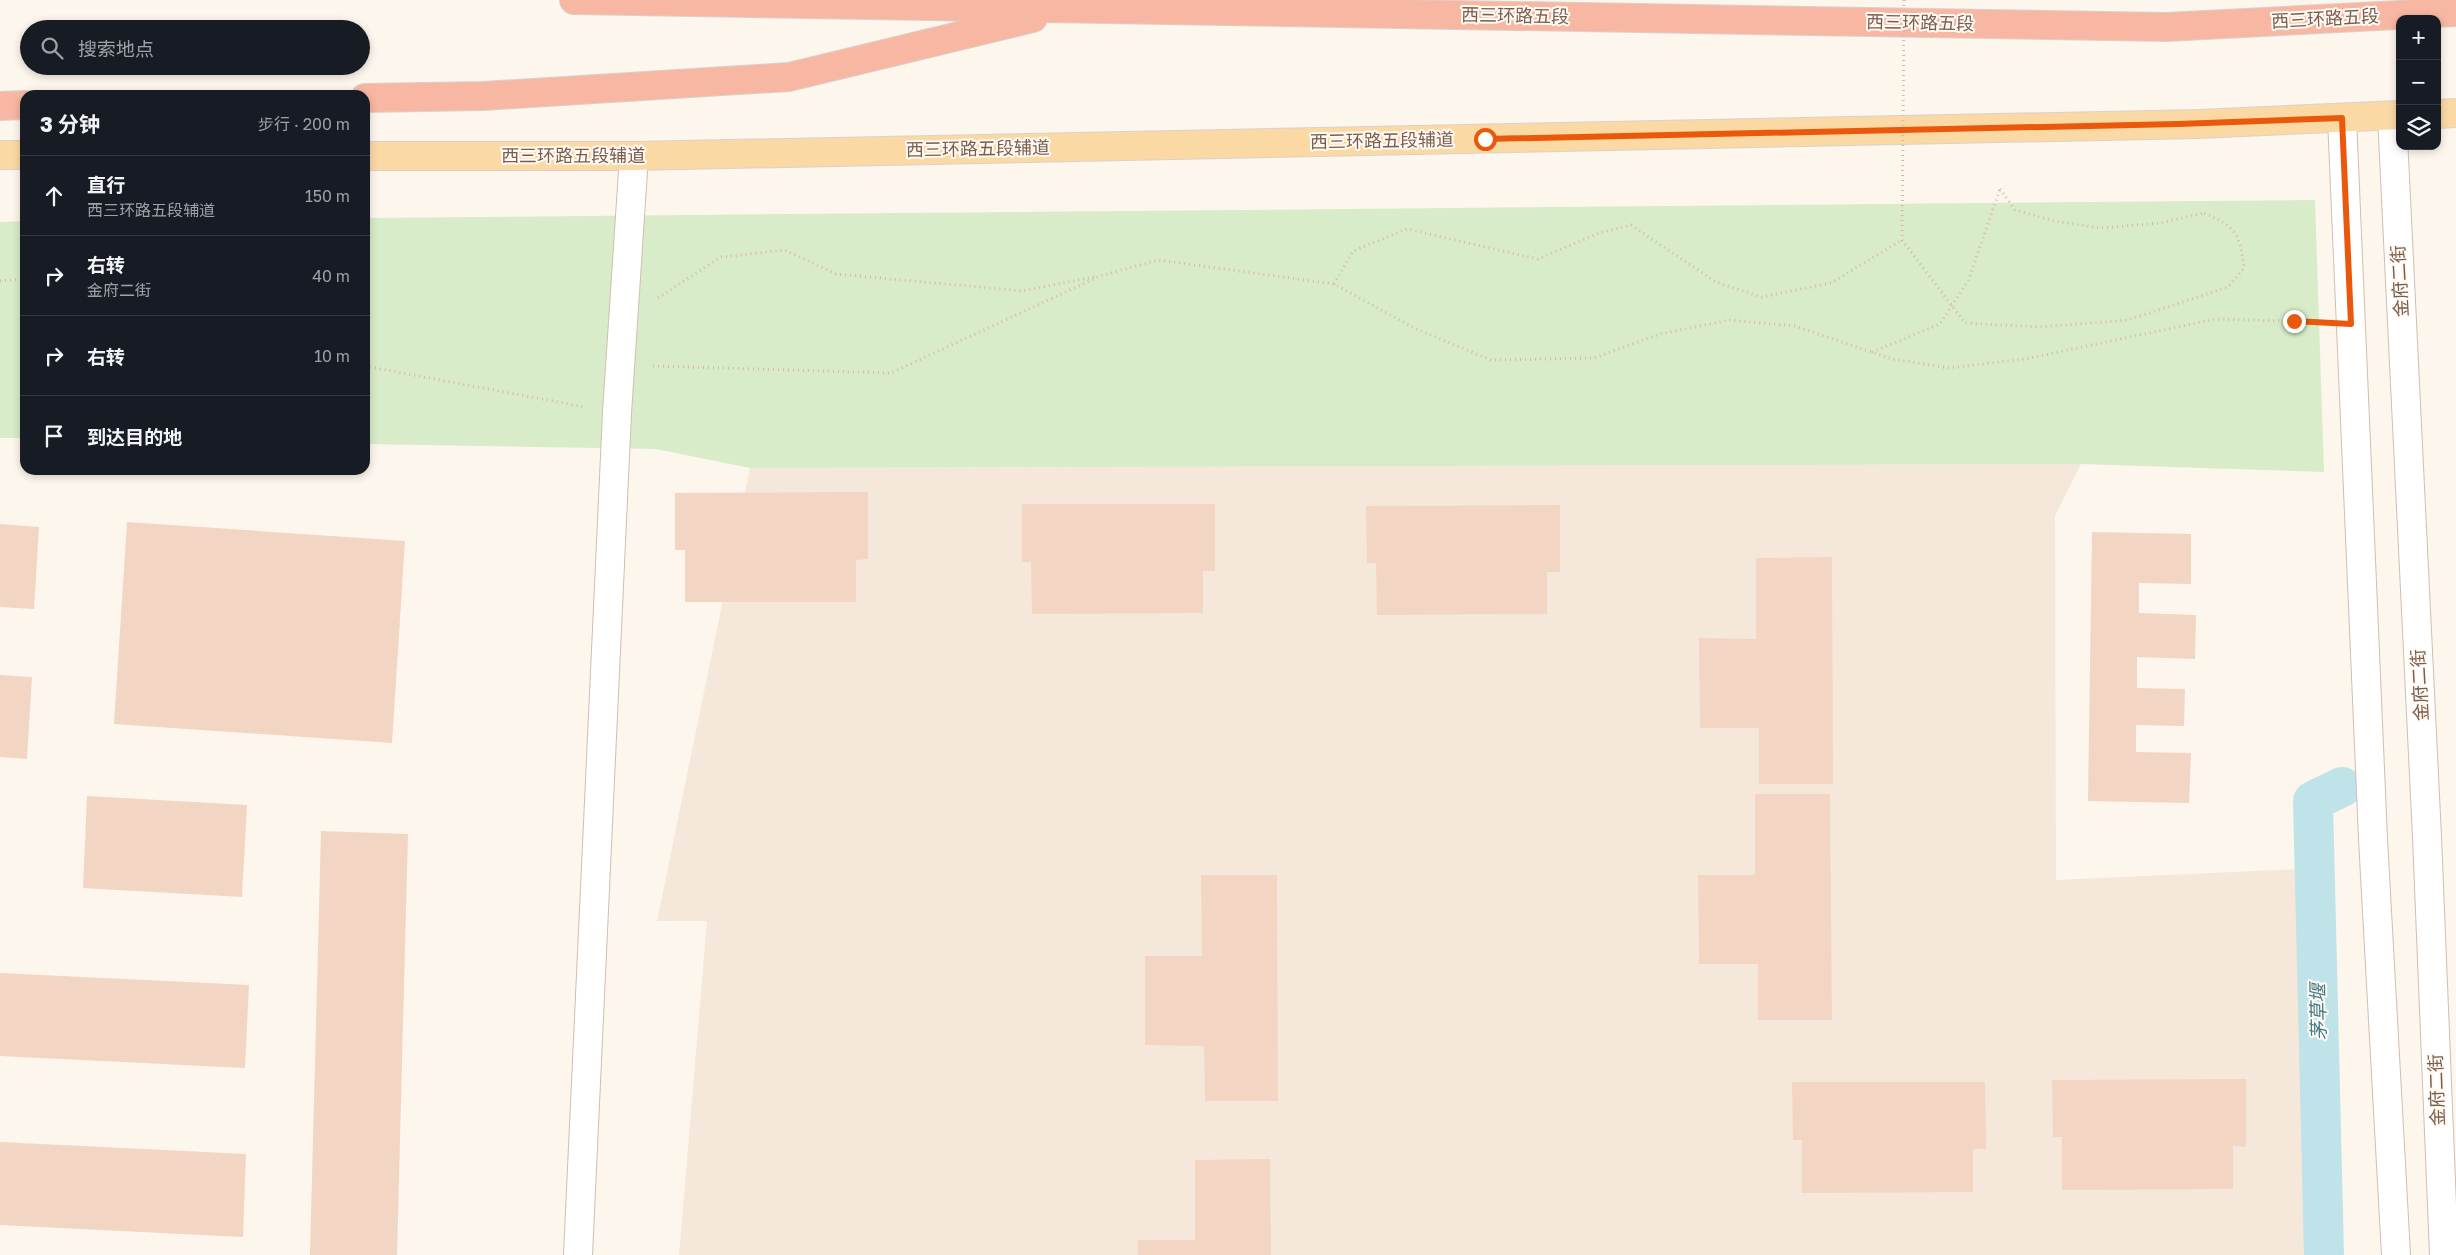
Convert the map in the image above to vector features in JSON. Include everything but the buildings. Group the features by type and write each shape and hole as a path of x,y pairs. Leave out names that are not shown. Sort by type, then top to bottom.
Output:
{"highway":[{"name":"西三环路五段","path":"574,0 2166,27 2456,12"},
{"path":"370,98 483,96 789,77 1072,9"}],"main road":[{"path":"2441,114 2456,113"},
{"name":"西三环路五段辅道","path":"370,156 634,156 2178,124 2396,115"},
{"path":"0,155 20,155"}],"street":[{"path":"2342,118 2373,839 2396,1255"},
{"name":"金府二街","path":"2398,150 2444,1255"},
{"path":"578,1255 617,413 634,156"}],"path":[{"path":"1871,352 1940,324 1968,281 2000,189 2015,210 2054,221 2101,228 2160,223 2204,213 2225,222 2240,241 2244,268 2228,287 2128,320 2039,327 1965,323 1902,240 1904,0"},
{"path":"1334,284 1353,251 1407,229 1538,258 1599,232 1631,225 1716,282 1762,297 1831,282 1902,240"},
{"path":"625,294 659,298 721,257 785,250 836,274 1022,291 1100,276 1158,260 1334,284 1414,328 1491,360 1594,358 1660,334 1729,320 1795,326 1892,359 1949,368 2025,359 2216,319 2275,319 2351,324"},
{"path":"620,365 891,373 1100,276"},
{"path":"0,281 20,279"},
{"path":"370,367 617,413"}],"shaded area":[{"path":"2081,464 2055,516 2056,880 2301,869 2308,1255 679,1255 707,921 657,921 750,468"}],"green space":[{"path":"2315,200 2324,472 2081,464 750,468 656,449 370,444 370,218"},
{"path":"20,221 20,438 0,438 0,222"}],"waterway":[{"name":"茅草堰","path":"2324,1255 2313,801 2342,787"}],"route":[{"path":"1485,139 2178,124 2342,118 2351,324 2294,321"}]}
